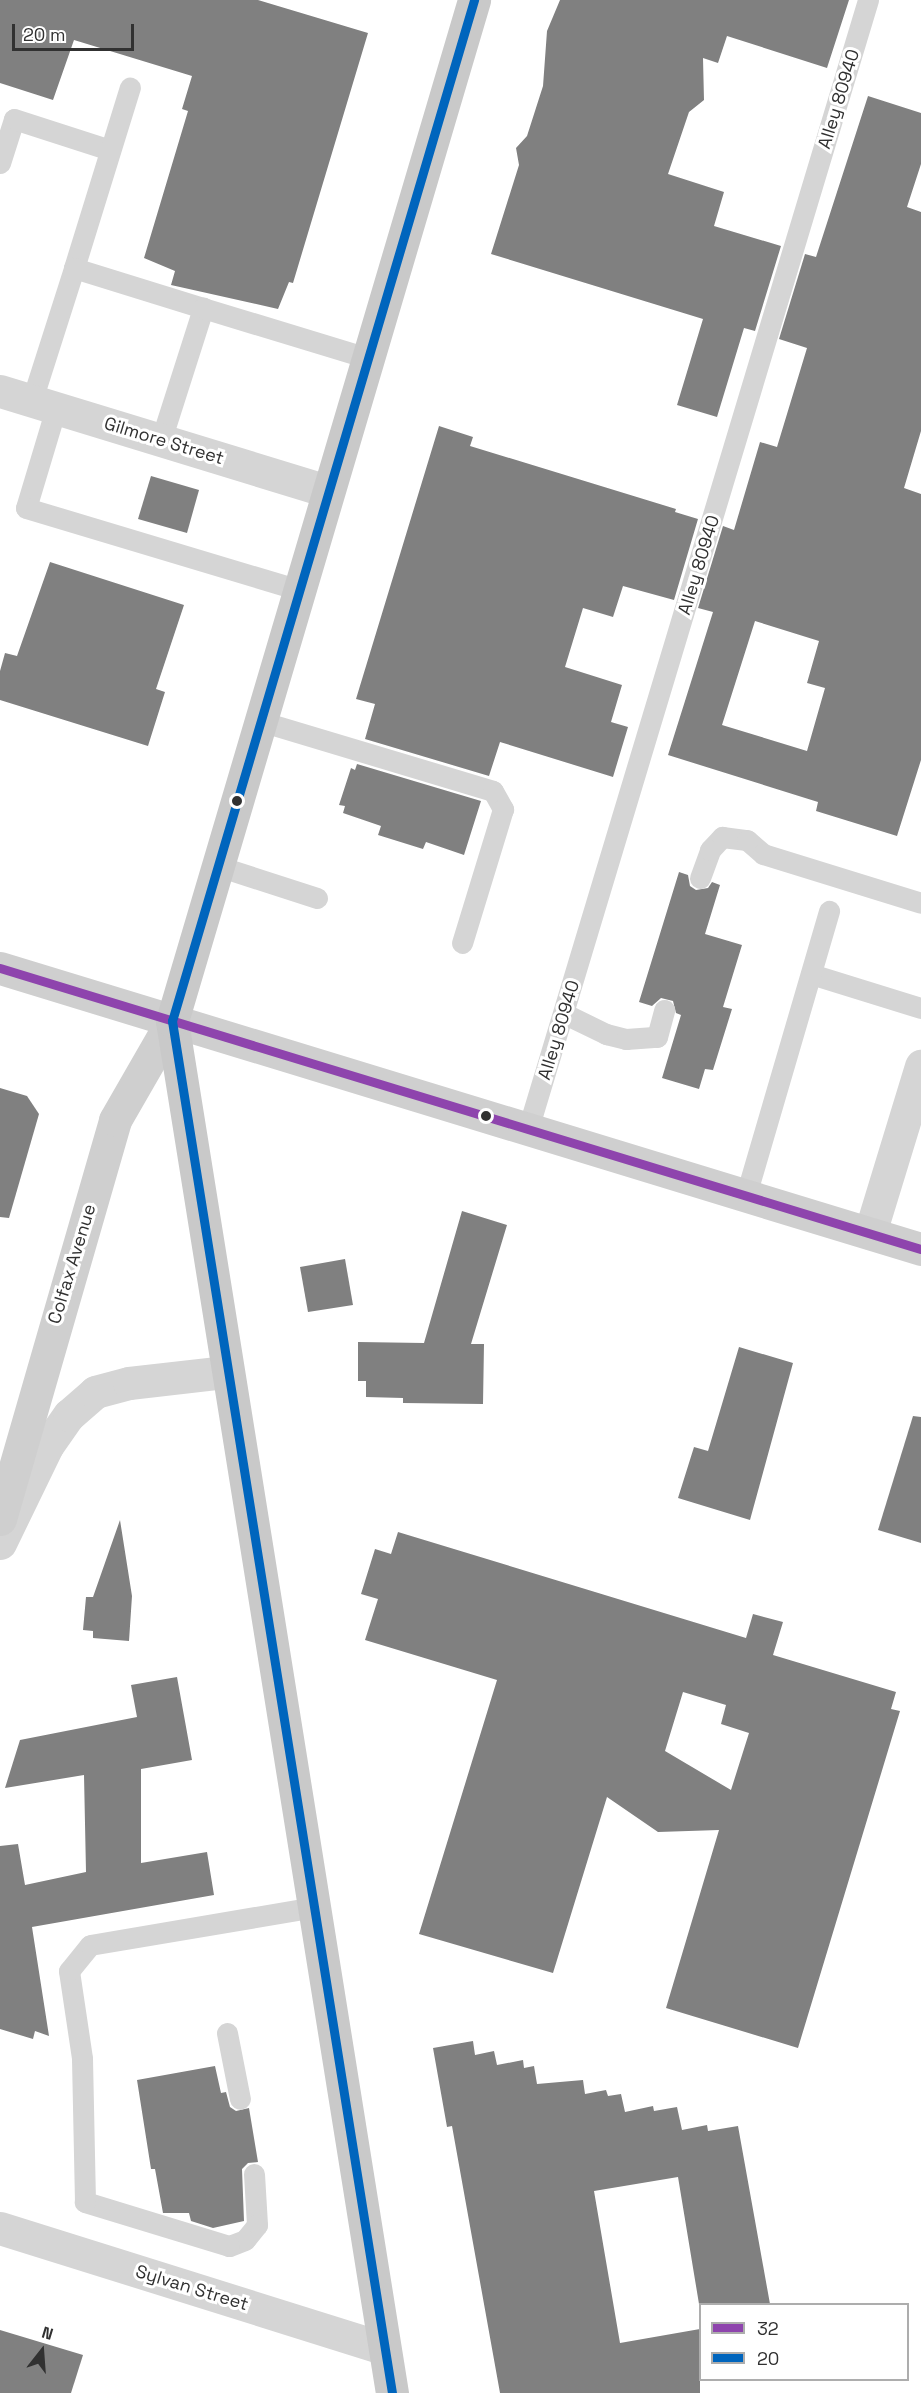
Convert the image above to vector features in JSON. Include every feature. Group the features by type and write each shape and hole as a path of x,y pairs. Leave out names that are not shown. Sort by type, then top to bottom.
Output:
{"main road":[{"path":"392,2393 226,1372 172,1020 368,358 470,1"},
{"path":"0,968 921,1249"},
{"name":"Colfax Avenue","path":"0,1519 115,1120 172,1020"}],"street":[{"name":"Gilmore Street","path":"0,390 328,491"},
{"path":"870,1233 921,1066"},
{"path":"0,1543 47,1446 69,1415 95,1392 129,1383 226,1372"},
{"name":"Sylvan Street","path":"0,2228 384,2348"}],"lane":[{"name":"Alley 80940","path":"528,1129 868,0"},
{"path":"130,87 74,268 44,404 26,508 299,590"},
{"path":"0,163 14,120 110,150"},
{"path":"74,268 368,358"},
{"path":"161,440 203,308"},
{"path":"260,721 493,791 503,809 462,943"},
{"path":"700,878 710,850 722,837 747,840 763,854 921,903"},
{"path":"218,866 317,898"},
{"path":"746,1195 829,911"},
{"path":"811,974 921,1008"},
{"path":"564,1014 606,1034 626,1039 657,1037 664,1010"},
{"path":"254,2174 257,2225 245,2240 230,2246 85,2202 82,2058 69,1971 90,1945 314,1907"},
{"path":"227,2033 240,2099"}],"building":[{"path":"0,0 258,0 368,33 293,283 289,282 278,309 171,285 175,271 144,258 188,111 182,109 192,76 74,40 53,100 0,83"},
{"path":"560,0 849,0 827,68 727,36 718,63 703,58 704,100 689,112 668,174 724,192 714,226 781,246 755,331 744,328 717,417 677,405 703,319 491,254 519,165 516,148 527,136 543,86 547,31"},
{"path":"868,96 921,113 921,164 907,207 921,212 921,431 904,488 921,494 921,760 897,836 816,811 818,802 668,755 713,612 698,608 723,526 734,530 760,442 777,447 807,348 779,339 805,254 816,257","holes":["755,621 819,641 807,683 825,688 807,751 722,725"]},
{"path":"439,426 473,437 470,446 676,509 675,512 698,519 674,600 623,586 613,617 583,608 565,667 622,685 611,722 628,727 613,777 500,742 489,776 365,739 375,704 356,699"},
{"path":"151,476 199,490 187,533 138,519"},
{"path":"50,562 184,605 156,689 165,692 148,746 0,700 0,671 5,653 17,656"},
{"path":"357,764 481,801 464,855 426,842 423,849 378,835 381,826 343,813 345,806 339,805 351,768 355,770"},
{"path":"679,872 688,875 690,886 696,890 708,888 712,882 720,885 705,934 742,945 723,1007 732,1009 713,1070 705,1069 699,1089 662,1078 681,1015 676,1013 673,1001 661,998 652,1006 639,1002"},
{"path":"0,1088 27,1096 39,1114 9,1218 0,1217"},
{"path":"462,1211 507,1225 471,1344 484,1344 483,1404 403,1403 403,1398 366,1397 366,1381 358,1381 358,1342 424,1343"},
{"path":"345,1259 353,1305 308,1312 300,1267"},
{"path":"739,1347 793,1363 750,1520 678,1498 694,1447 708,1451"},
{"path":"913,1416 921,1417 921,1543 878,1530"},
{"path":"120,1520 132,1596 129,1641 93,1638 93,1631 83,1630 86,1597 93,1597"},
{"path":"398,1532 746,1638 753,1614 783,1622 773,1655 896,1692 891,1709 900,1711 798,2048 666,2008 719,1830 658,1832 607,1797 553,1973 419,1934 497,1680 365,1640 378,1599 361,1594 375,1549 391,1554","holes":["683,1692 726,1705 721,1724 749,1733 731,1790 665,1751"]},
{"path":"177,1677 192,1760 141,1769 141,1863 207,1852 214,1895 32,1927 49,2036 35,2031 33,2039 0,2029 0,1846 18,1844 25,1885 86,1872 84,1775 5,1788 20,1740 137,1717 131,1685"},
{"path":"473,2041 475,2055 494,2051 497,2065 523,2060 524,2068 534,2066 537,2084 583,2080 585,2094 606,2090 608,2096 621,2094 625,2112 653,2106 654,2111 677,2107 682,2130 707,2125 708,2131 738,2126 770,2303 699,2304 678,2177 594,2191 620,2343 699,2329 700,2393 500,2393 452,2126 447,2127 433,2048"},
{"path":"215,2066 221,2093 226,2092 230,2107 236,2111 249,2108 258,2162 248,2163 242,2169 244,2221 213,2228 191,2221 189,2213 163,2213 155,2169 151,2169 137,2080"},
{"path":"0,2330 83,2355 71,2393 0,2393"}],"transit line":[{"name":"20","path":"392,2393 172,1021 474,0"},
{"name":"32","path":"0,968 921,1249"}]}
